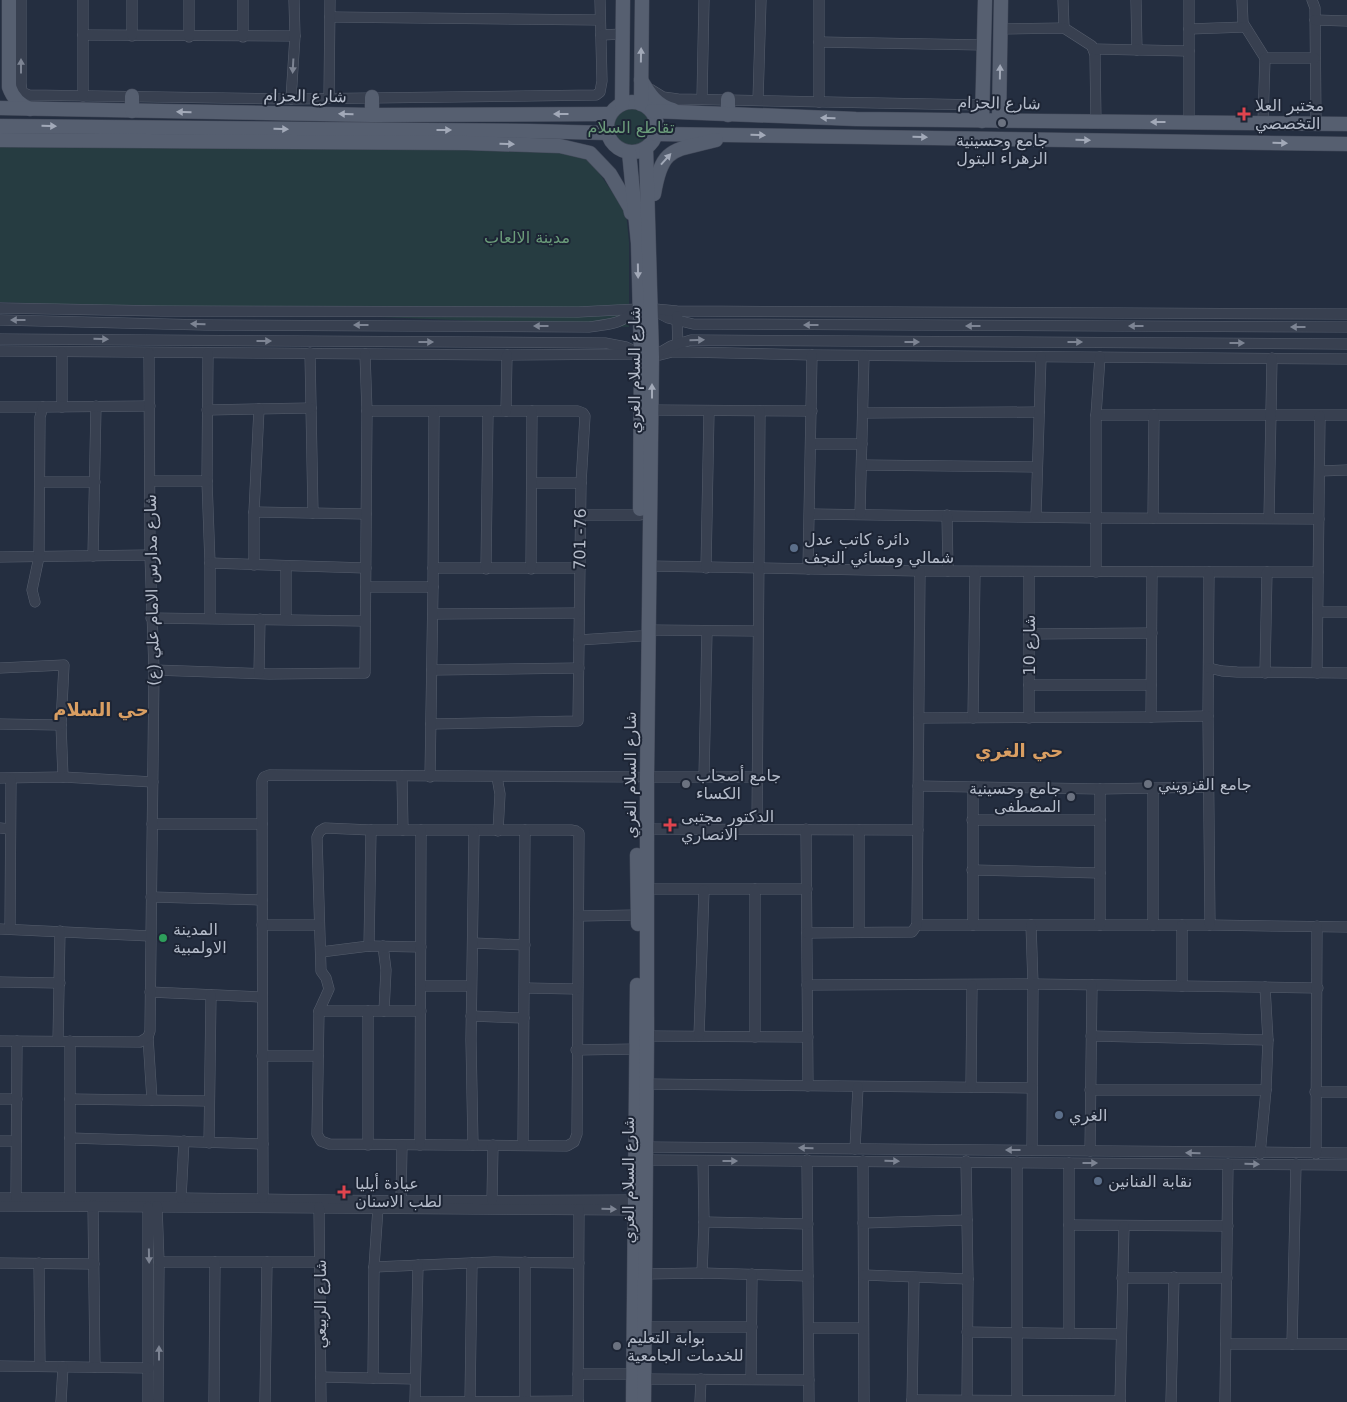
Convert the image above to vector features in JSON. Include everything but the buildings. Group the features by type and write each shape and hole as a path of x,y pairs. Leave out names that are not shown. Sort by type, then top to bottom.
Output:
{"main road":[{"path":"622,104 623,0"},
{"path":"642,0 642,82 646,108"},
{"path":"982,120 985,0"},
{"path":"999,121 1001,0"},
{"path":"15,6 4,73 11,93 19,103 30,109"},
{"path":"592,114 611,101 622,79"},
{"path":"642,82 648,93 660,105 686,114"},
{"path":"132,96 132,111"},
{"path":"372,97 372,115"},
{"path":"728,99 728,115"},
{"path":"635,102 646,108 657,122 656,134 651,144 638,152 629,152 615,146 607,133 607,120 610,114 622,104 635,102"},
{"name":"شارع الحزام","path":"0,108 372,115 610,114"},
{"name":"شارع الحزام","path":"646,108 686,114 896,120 1347,124"},
{"path":"221,128 225,125 226,120 226,116 222,112"},
{"path":"249,113 245,121 247,126 251,128"},
{"path":"872,137 862,131 862,126 865,123 881,124 896,120"},
{"path":"1219,142 1225,138 1227,132 1225,126 1220,123"},
{"path":"1252,142 1246,140 1243,135 1244,128 1257,123"},
{"name":"شارع الحزام","path":"0,126 607,133"},
{"path":"113,127 113,141"},
{"path":"393,130 406,143"},
{"path":"530,131 597,142 605,146 614,152 620,161 633,195"},
{"path":"656,134 1347,144"},
{"path":"649,222 657,176 664,160 675,151 736,135"},
{"path":"0,140 467,143 560,146 590,153 610,174 630,208 638,241"},
{"name":"شارع السلام الغري","path":"644,633 649,566 645,495 645,309 649,222 646,148"},
{"name":"شارع السلام الغري","path":"629,152 645,309"},
{"name":"شارع السلام الغري","path":"639,1357 645,1327 647,1036 638,915 644,681 640,515 645,495 652,410 646,355"},
{"name":"شارع السلام الغري","path":"642,777 647,829 647,889 636,1049 636,1205 639,1376 644,1402"},
{"name":"شارع السلام الغري","path":"633,1402 639,1376"}],"street":[{"path":"83,0 83,96"},
{"path":"132,0 132,36"},
{"path":"189,0 189,37"},
{"path":"243,0 243,37"},
{"path":"291,99 294,0"},
{"path":"329,98 330,0"},
{"path":"15,6 20,83 22,92 30,95 291,99 596,95 600,92 601,87 600,0"},
{"path":"702,98 704,0"},
{"path":"758,100 761,0"},
{"path":"819,0 819,102"},
{"path":"1063,0 1064,28"},
{"path":"1136,0 1137,50"},
{"path":"1189,0 1189,122"},
{"path":"1242,0 1242,19 1265,58 1257,123"},
{"path":"1312,0 1315,5 1316,123"},
{"path":"330,17 600,20"},
{"path":"1315,20 1347,21"},
{"path":"1189,29 1245,26"},
{"path":"1001,29 1064,28 1093,48 1189,51"},
{"path":"601,35 623,34"},
{"path":"83,35 294,36"},
{"path":"819,42 984,44"},
{"path":"1093,48 1095,55 1096,122"},
{"path":"1265,58 1315,58"},
{"path":"642,82 654,92 664,97 678,99 982,105"},
{"path":"0,308 161,311 578,312 645,309 1347,314"},
{"path":"645,309 677,322 693,324 1347,327"},
{"path":"0,320 205,325 590,327 617,323 645,309"},
{"path":"340,310 340,325"},
{"path":"677,310 678,348"},
{"path":"890,325 891,312"},
{"path":"1180,314 1180,327"},
{"path":"1328,314 1328,327"},
{"path":"46,338 54,330 47,320"},
{"path":"82,339 77,334 76,329 83,321"},
{"path":"565,326 570,331 569,339 565,343"},
{"path":"1008,342 1013,338 1014,334 1014,330 1010,326"},
{"path":"1036,326 1031,330 1030,334 1031,338 1036,342"},
{"path":"0,339 565,343 605,344 626,347 646,355"},
{"path":"678,348 691,340 1347,344"},
{"path":"890,341 890,356"},
{"path":"340,342 340,353"},
{"path":"1202,358 1203,343"},
{"path":"1328,344 1328,359"},
{"path":"0,351 646,355 678,348 812,356 1347,359"},
{"path":"62,352 62,407"},
{"name":"شارع مدارس الامام علي (ع)","path":"149,353 150,554 154,670 150,1031 148,1037 152,1100"},
{"path":"208,353 207,481 210,618"},
{"path":"310,353 313,513"},
{"path":"154,670 259,673 365,673 367,411 365,354"},
{"path":"506,411 507,355"},
{"path":"808,570 812,444 812,356"},
{"path":"860,514 864,356"},
{"path":"1036,516 1041,357"},
{"path":"1096,572 1096,415 1100,357"},
{"path":"1269,518 1272,358"},
{"path":"93,556 96,406"},
{"path":"0,407 150,406"},
{"path":"35,602 32,590 39,557 40,412 43,407"},
{"path":"207,410 311,408"},
{"path":"254,565 254,512 259,409"},
{"path":"652,410 709,412 812,411"},
{"path":"367,411 532,411 531,569"},
{"name":"701 -76","path":"431,724 578,721 580,514 585,416 581,412 532,411"},
{"path":"757,828 760,411"},
{"path":"430,776 434,587 434,412"},
{"path":"486,569 488,412"},
{"path":"706,568 709,412"},
{"path":"863,413 1039,412"},
{"path":"1096,415 1347,415"},
{"path":"1153,518 1154,415"},
{"path":"1317,673 1320,416"},
{"path":"812,444 862,444"},
{"path":"862,465 1037,467"},
{"path":"1320,471 1347,470"},
{"path":"151,481 207,481"},
{"path":"40,482 95,482"},
{"path":"532,482 581,483"},
{"path":"254,512 366,514"},
{"path":"580,514 640,515"},
{"path":"810,514 1319,519"},
{"path":"947,515 948,571"},
{"path":"0,558 150,554"},
{"path":"210,562 366,568"},
{"path":"286,566 286,620"},
{"path":"649,566 975,572 1318,572"},
{"path":"433,568 580,568"},
{"path":"807,933 912,932 917,924 920,571"},
{"path":"973,718 975,572"},
{"name":"شارع 10","path":"1029,572 1029,718"},
{"path":"1151,717 1152,572"},
{"path":"1209,572 1208,787 1210,925"},
{"path":"1265,672 1267,572"},
{"path":"366,587 434,587"},
{"path":"1318,612 1347,612"},
{"path":"433,614 579,613"},
{"path":"152,618 366,621"},
{"path":"259,673 260,619"},
{"path":"704,778 707,631"},
{"path":"579,640 644,633 758,631"},
{"path":"1029,634 1152,633"},
{"path":"0,668 64,665 61,725 63,777"},
{"path":"432,670 579,668"},
{"path":"1209,668 1222,671 1347,673"},
{"path":"1029,684 1151,685"},
{"path":"919,718 1208,716"},
{"path":"0,724 61,725"},
{"path":"263,1199 262,781 264,777 269,775 757,777"},
{"path":"402,776 403,830"},
{"path":"150,936 5,929 5,779 63,777 152,782"},
{"path":"497,777 500,794 498,831"},
{"path":"918,786 1100,789 1208,787"},
{"path":"972,925 973,787"},
{"path":"1100,789 1100,925"},
{"path":"1153,789 1153,925"},
{"path":"972,820 1100,820"},
{"path":"152,824 262,824"},
{"path":"325,828 371,830 570,830 579,833 576,1050 577,1134 574,1142 566,1146 368,1145 329,1144 321,1141 317,1134 320,1011 329,989 326,978 321,970 317,837 320,831 325,828"},
{"path":"647,829 918,830"},
{"path":"806,829 808,1086"},
{"path":"369,946 371,830"},
{"path":"420,1145 421,830"},
{"path":"524,1145 525,830"},
{"path":"859,830 859,932"},
{"path":"473,1145 471,986 474,831"},
{"path":"972,870 1100,872"},
{"path":"647,889 807,889"},
{"path":"755,889 755,1036"},
{"path":"699,1036 704,890"},
{"path":"151,897 262,900"},
{"path":"579,916 638,915"},
{"path":"917,924 1347,927"},
{"path":"262,925 319,925"},
{"path":"1032,925 1032,1150"},
{"path":"1182,925 1182,986"},
{"path":"1316,1154 1317,926"},
{"path":"58,1041 60,931"},
{"path":"473,943 525,945"},
{"path":"321,952 369,946 421,947"},
{"path":"383,946 386,970 384,1011"},
{"path":"0,982 60,983"},
{"path":"971,1087 972,984"},
{"path":"807,985 1033,984 1318,988"},
{"path":"1090,1151 1092,985"},
{"path":"421,986 471,986"},
{"path":"1260,1154 1266,1090 1268,1040 1264,987"},
{"path":"525,988 577,989"},
{"path":"150,992 262,997"},
{"path":"209,1142 210,995"},
{"path":"320,1011 421,1011"},
{"path":"368,1011 368,1145"},
{"path":"471,1016 524,1018"},
{"path":"647,1036 808,1037"},
{"path":"1091,1036 1268,1040"},
{"path":"0,1041 140,1042 148,1037"},
{"path":"16,1198 17,1041"},
{"path":"70,1041 70,1197"},
{"path":"576,1050 636,1049"},
{"path":"262,1056 318,1056"},
{"path":"646,1084 1032,1088"},
{"path":"855,1149 858,1087"},
{"path":"1090,1090 1266,1090"},
{"path":"1316,1092 1347,1092"},
{"path":"0,1099 17,1099"},
{"path":"70,1099 209,1101"},
{"path":"70,1138 263,1144"},
{"path":"0,1141 16,1141"},
{"path":"181,1198 184,1141"},
{"path":"401,1201 402,1145"},
{"path":"492,1200 493,1145"},
{"path":"646,1153 855,1149 1347,1154"},
{"path":"923,1162 924,1150"},
{"path":"1173,1163 1174,1152"},
{"path":"646,1153 703,1161 806,1160 1347,1165"},
{"path":"806,1160 809,1402"},
{"path":"702,1272 704,1222 703,1161"},
{"path":"863,1161 864,1402"},
{"path":"966,1162 968,1279 967,1400"},
{"path":"1017,1162 1017,1401"},
{"path":"1070,1163 1070,1333"},
{"path":"1225,1402 1228,1164"},
{"path":"1292,1344 1296,1164"},
{"path":"0,1198 263,1199 319,1207 378,1208 579,1209 636,1205"},
{"path":"0,1206 152,1206 492,1200 636,1205"},
{"path":"93,1205 95,1367"},
{"path":"152,1206 159,1262 158,1402"},
{"path":"148,1402 152,1206"},
{"name":"شارع الربيعي","path":"319,1207 321,1402"},
{"path":"373,1378 374,1266 378,1208"},
{"path":"418,1265 415,1402 525,1400 578,1402 579,1209"},
{"path":"864,1223 967,1220"},
{"path":"704,1222 808,1224"},
{"path":"1069,1224 1228,1226"},
{"path":"914,1278 912,1401 1120,1402 1124,1226"},
{"path":"159,1262 320,1262"},
{"path":"214,1402 215,1262"},
{"path":"265,1402 267,1262"},
{"path":"525,1262 525,1400"},
{"path":"374,1266 579,1262"},
{"path":"0,1263 94,1264"},
{"path":"39,1263 40,1366"},
{"path":"470,1402 472,1263"},
{"path":"645,1274 702,1272 808,1276"},
{"path":"751,1379 752,1274"},
{"path":"864,1275 968,1279"},
{"path":"1171,1402 1174,1277"},
{"path":"1122,1278 1227,1278"},
{"path":"645,1327 752,1328"},
{"path":"809,1328 864,1328"},
{"path":"968,1332 1121,1334"},
{"path":"1226,1344 1347,1344"},
{"path":"0,1366 148,1368"},
{"path":"61,1402 63,1367"},
{"path":"578,1374 701,1379 809,1380"},
{"path":"321,1377 415,1379"},
{"path":"700,1402 701,1379"}],"green space":[{"name":"تقاطع السلام","path":"632,106 647,112 653,127 647,142 632,148 617,142 611,127 617,112"},
{"name":"مدينة الالعاب","path":"0,144 337,146 574,152 593,164 626,212 629,242 629,327 0,302"}],"place":[{"name":"مختبر العلا التخصصي","path":"1244,114"},
{"name":"جامع وحسينية الزهراء البتول","path":"1002,123"},
{"name":"دائرة كاتب عدل شمالي ومسائي النجف","path":"794,548"},
{"name":"جامع أصحاب الكساء","path":"686,784"},
{"name":"جامع القزويني","path":"1148,784"},
{"name":"جامع وحسينية المصطفى","path":"1071,797"},
{"name":"الدكتور مجتبى الانصاري","path":"670,825"},
{"name":"المدينة الاولمبية","path":"163,938"},
{"name":"الغري","path":"1059,1115"},
{"name":"نقابة الفنانين","path":"1098,1181"},
{"name":"عيادة أيليا لطب الاسنان","path":"344,1192"},
{"name":"بوابة التعليم للخدمات الجامعية","path":"617,1346"}],"district":[{"name":"حي السلام","path":"101,709"},
{"name":"حي الغري","path":"1019,750"}]}
